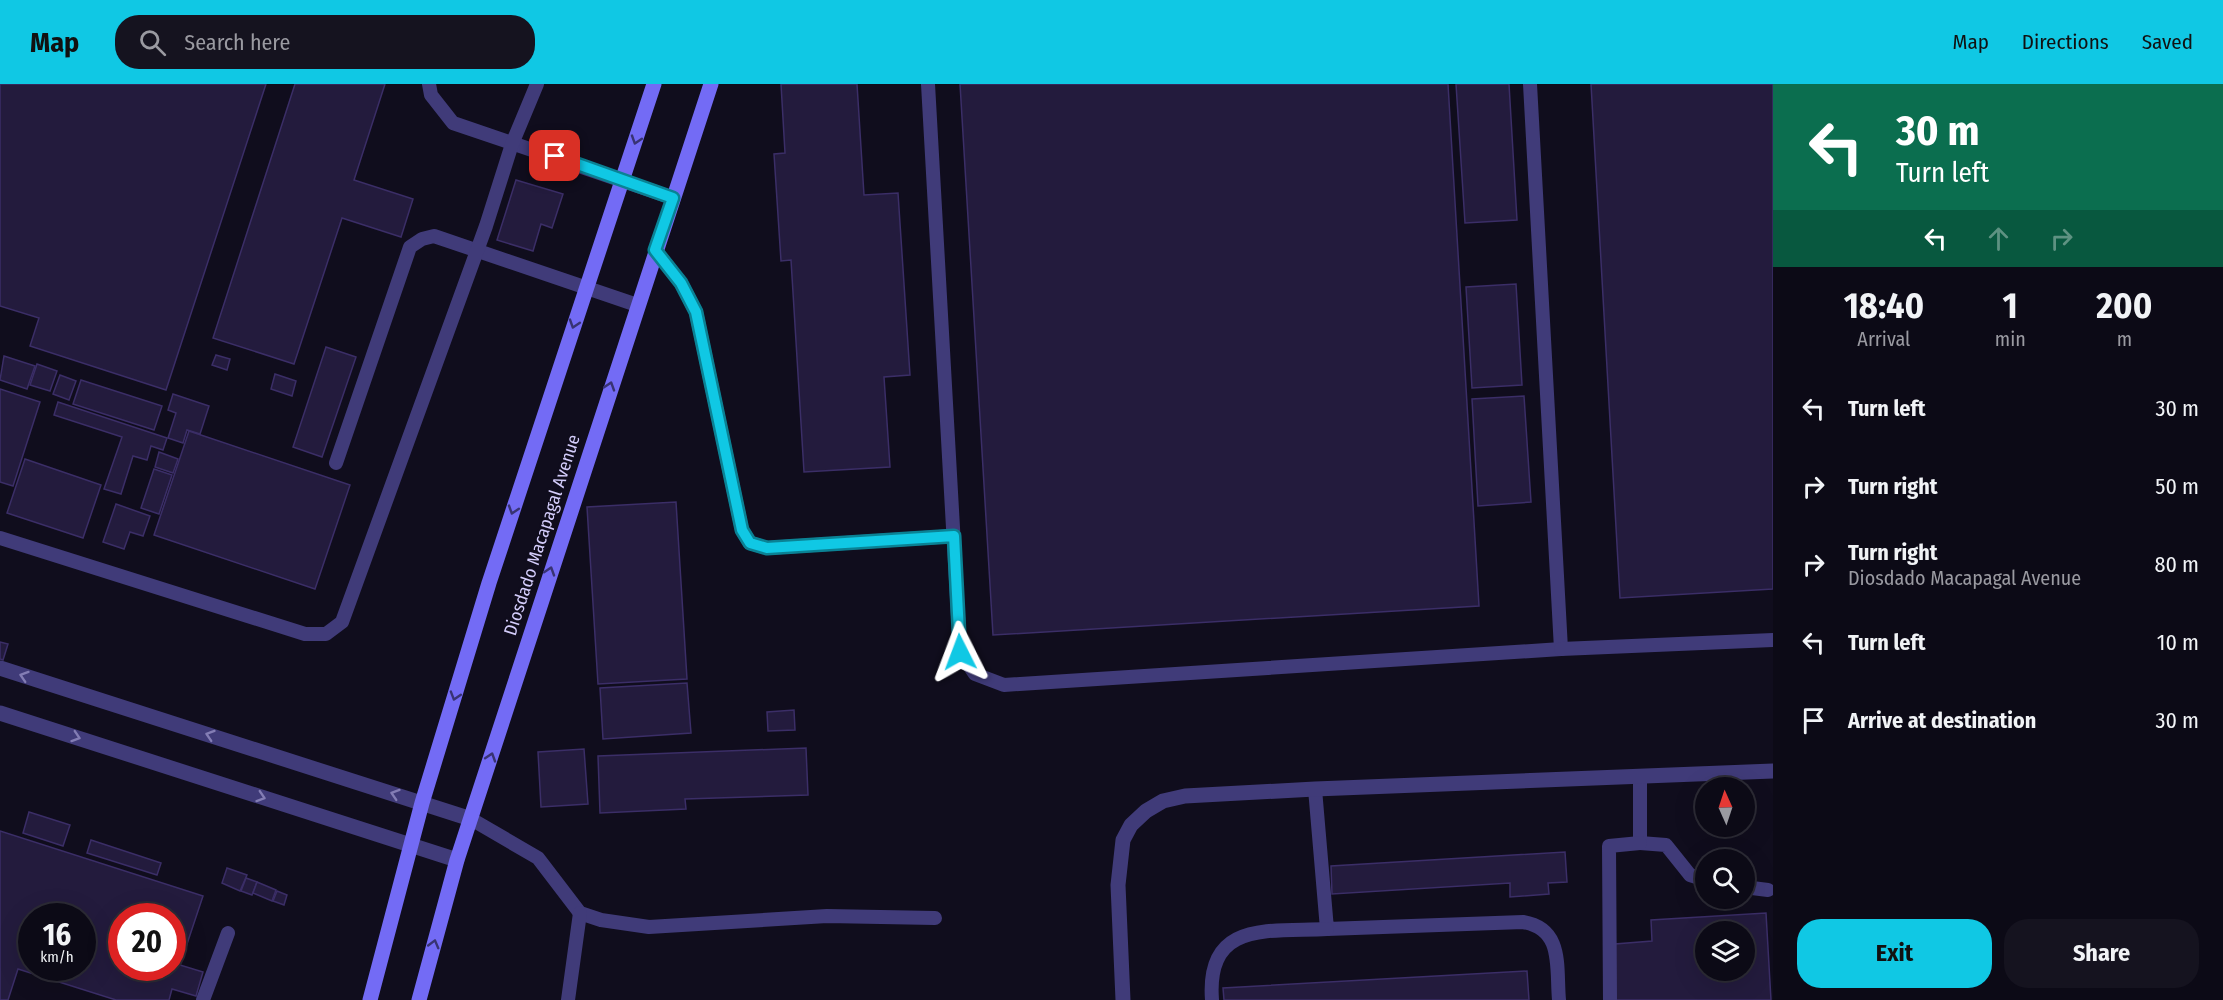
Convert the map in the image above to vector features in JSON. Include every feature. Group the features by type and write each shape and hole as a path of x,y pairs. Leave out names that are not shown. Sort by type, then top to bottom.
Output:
{"main road":[{"name":"Diosdado Macapagal Avenue","path":"370,1000 422,803 489,583 654,84"},
{"name":"Diosdado Macapagal Avenue","path":"419,1000 471,819 711,84"}],"street":[{"path":"0,668 471,819"},
{"path":"0,713 458,860"},
{"path":"1123,1000 1118,885 1123,840 1131,825 1146,811 1163,801 1185,796 1315,789 1773,771"}],"lane":[{"path":"429,84 431,95 453,123 673,198"},
{"path":"0,538 305,634 326,634 342,622 512,144 537,84"},
{"path":"928,84 960,652 975,674 1004,685 1561,649 1773,640"},
{"path":"1530,84 1561,649"},
{"path":"336,464 410,247 422,239 434,236 637,305"},
{"path":"655,250 681,283 696,312 742,530 750,543 767,548 954,536"},
{"path":"1640,777 1640,843"},
{"path":"1315,789 1327,929"},
{"path":"471,819 538,858 580,913 601,920 649,927 827,916 935,918"},
{"path":"1610,1000 1609,846 1640,843 1666,845 1690,875 1695,877"},
{"path":"1755,888 1768,890"},
{"path":"568,1000 580,913"},
{"path":"1212,1000 1212,979 1218,955 1227,944 1238,937 1253,933 1523,922 1536,924 1547,932 1555,947 1559,1000"},
{"path":"203,1000 228,933"}],"building":[{"path":"0,84 266,84 166,390 30,346 39,318 0,306"},
{"path":"295,84 385,84 354,180 413,199 401,237 342,218 294,364 213,338"},
{"path":"781,84 857,84 864,195 898,193 910,375 884,377 890,467 804,472 791,260 781,261 774,154 785,153"},
{"path":"960,84 1448,84 1479,606 993,635"},
{"path":"1456,84 1509,84 1517,220 1465,223"},
{"path":"1591,84 1773,84 1773,589 1620,598"},
{"path":"516,180 563,194 552,228 541,224 533,251 497,240"},
{"path":"1516,284 1522,385 1472,388 1466,287"},
{"path":"326,347 356,357 322,457 293,447"},
{"path":"216,355 230,359 227,370 212,365"},
{"path":"4,356 35,366 27,389 0,380"},
{"path":"37,364 57,371 50,391 30,385"},
{"path":"275,374 296,381 292,396 271,389"},
{"path":"60,375 76,381 69,400 53,394"},
{"path":"81,380 162,406 154,430 73,404"},
{"path":"0,389 40,402 13,486 0,482"},
{"path":"173,394 209,406 200,434 187,430 183,443 168,438 176,413 168,410"},
{"path":"1524,396 1531,502 1478,506 1472,399"},
{"path":"58,402 167,438 163,450 151,446 147,460 133,456 121,494 104,489 122,437 54,415"},
{"path":"189,431 350,485 315,589 154,535"},
{"path":"159,452 178,459 173,473 155,467"},
{"path":"25,459 101,485 83,538 7,513"},
{"path":"154,469 172,475 159,514 141,508"},
{"path":"676,502 687,679 598,684 587,507"},
{"path":"116,504 150,516 143,536 130,532 124,549 103,542"},
{"path":"0,642 8,644 3,660 0,659"},
{"path":"687,683 691,733 603,739 600,688"},
{"path":"794,710 795,730 768,731 767,712"},
{"path":"806,748 808,795 685,799 686,809 600,813 598,756"},
{"path":"584,749 588,804 541,807 538,752"},
{"path":"29,812 70,825 63,846 23,833"},
{"path":"0,831 203,896 186,947 186,903 108,903 108,981 186,981 186,967 203,972 196,996 172,989 169,1000 116,1000 56,981 96,981 96,903 18,903 18,969 8,1000 0,1000"},
{"path":"91,840 161,863 157,875 87,853"},
{"path":"1565,852 1567,882 1548,883 1549,894 1510,897 1510,883 1332,894 1331,866"},
{"path":"227,868 247,875 240,891 222,883"},
{"path":"246,878 257,882 252,895 241,891"},
{"path":"257,882 276,890 272,901 253,893"},
{"path":"277,891 287,895 284,905 273,901"},
{"path":"1766,913 1771,1000 1615,1000 1615,944 1652,941 1651,920"},
{"path":"1527,971 1529,1000 1224,1000 1223,988"}],"route":[{"path":"555,156 673,198 655,250 681,283 696,312 742,530 750,543 767,548 954,536 960,652"}]}
